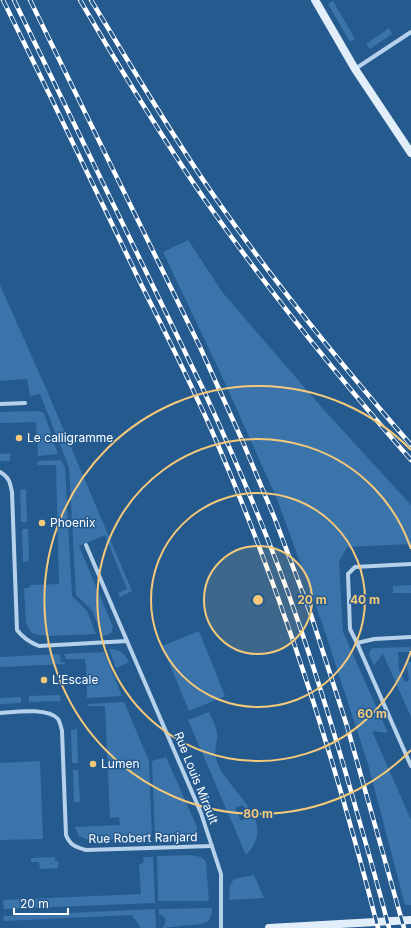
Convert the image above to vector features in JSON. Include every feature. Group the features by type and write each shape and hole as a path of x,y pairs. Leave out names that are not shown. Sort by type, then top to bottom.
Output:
{"main road":[{"path":"315,0 355,69 411,153"},
{"path":"268,928 411,920"}],"street":[{"path":"355,69 411,32"},
{"path":"0,404 25,403"},
{"path":"0,472 6,476 10,483 12,492 17,630 22,637 30,643 39,646 128,641"},
{"name":"Rue Louis Mirault","path":"86,545 201,813 221,874 221,928"},
{"path":"411,564 355,567 348,574 350,629 411,766"},
{"path":"357,643 374,639 411,637"},
{"name":"Rue Robert Ranjard","path":"0,713 39,711 52,714 58,719 62,730 66,835 74,847 86,850 212,846"}],"shaded area":[{"path":"333,1 355,39 350,42 328,4"},
{"path":"389,28 392,34 370,49 366,44"},
{"path":"188,240 223,293 324,410 411,505 411,544 347,547 339,562 343,632 388,733 372,731 411,820 411,905 405,905 368,764 322,623 277,499 220,372 163,252"},
{"path":"0,285 48,393 132,591 120,597 118,593 127,589 105,535 79,546 113,627 111,633 107,635 102,636 92,610 76,595 69,467 40,394 30,396 27,379 0,381"},
{"path":"37,411 44,413 58,454 38,456 36,422 0,423 0,412"},
{"path":"10,453 10,461 0,461 0,454"},
{"path":"61,460 65,468 72,596 87,611 96,634 47,636 34,634 30,631 26,623 24,588 29,588 30,585 59,584 56,465 38,465 37,461"},
{"path":"26,489 27,522 21,522 20,490"},
{"path":"22,529 28,529 29,561 23,562"},
{"path":"411,585 411,593 393,593 393,586"},
{"path":"199,631 225,696 189,711 162,646"},
{"path":"410,647 411,652 398,652 399,670 405,682 408,681 409,678 406,662 411,662 411,717 383,654 374,665 369,655 370,650 373,648"},
{"path":"109,649 121,652 129,662 116,668"},
{"path":"104,652 122,696 87,698 85,659 66,659 64,654"},
{"path":"60,654 61,662 65,662 65,664 0,667 0,657"},
{"path":"60,695 61,701 29,702 29,696"},
{"path":"21,697 21,703 0,704 0,698"},
{"path":"124,702 149,761 152,838 88,840 79,836 75,827 120,825 119,817 110,818 105,706 88,706 88,704"},
{"path":"209,712 216,728 217,735 215,753 217,762 223,773 255,818 257,830 255,842 246,855 188,720","holes":["243,805 249,817 241,821 235,808"]},
{"path":"77,729 78,763 72,763 71,730"},
{"path":"166,757 197,827 197,831 194,835 155,837 152,761"},
{"path":"40,761 43,839 0,840 0,763"},
{"path":"73,770 78,770 80,802 74,802"},
{"path":"190,855 201,857 206,862 209,901 158,901 157,856"},
{"path":"55,857 55,861 58,861 58,868 40,869 39,862 31,862 31,858"},
{"path":"143,857 153,857 155,903 4,909 3,900 141,894 139,864 142,864 144,861"},
{"path":"254,875 264,898 229,900 230,885 234,879"},
{"path":"212,908 212,914 207,922 162,928 165,924 165,918 159,914 159,909"},
{"path":"155,909 156,928 141,928 132,915 4,921 3,916"}],"railway":[{"path":"3,0 191,385 242,504 287,623 327,744 378,928"},
{"path":"14,0 203,389 265,533 288,591 323,696 389,928"},
{"path":"30,0 200,347 242,440 275,519 311,615 347,726 404,928"},
{"path":"80,0 159,131 210,207 307,336 358,399 411,460"},
{"path":"91,0 179,144 233,223 307,320 411,445"}],"place":[{"name":"Le calligramme","path":"19,438"},
{"name":"Phoenix","path":"42,523"},
{"name":"L'Escale","path":"44,680"},
{"name":"Lumen","path":"93,764"}]}
